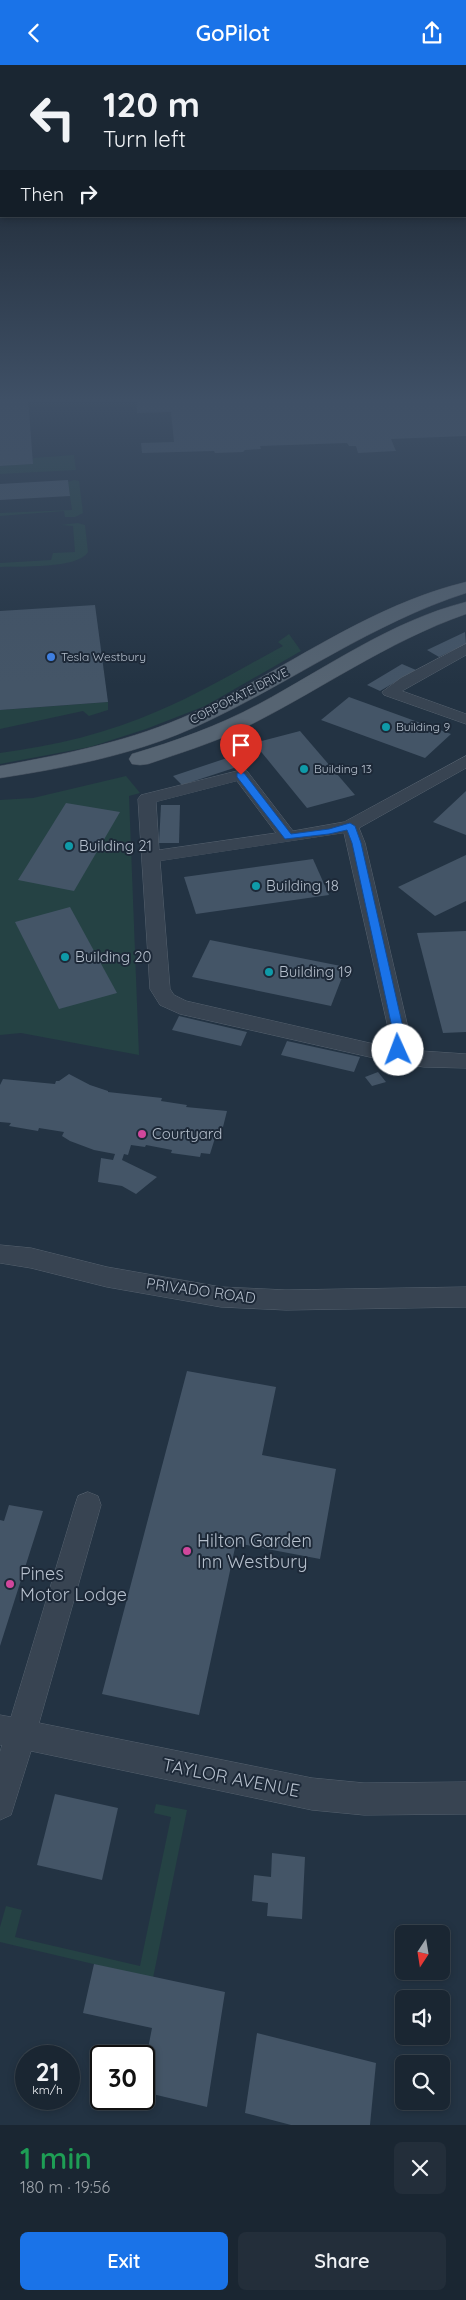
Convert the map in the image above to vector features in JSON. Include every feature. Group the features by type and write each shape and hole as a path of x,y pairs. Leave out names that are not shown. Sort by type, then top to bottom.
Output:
{"main road":[{"name":"CORPORATE DRIVE","path":"0,772 90,754 166,731 216,709 404,609 466,587"},
{"name":"CORPORATE DRIVE","path":"0,783 62,778 133,761 198,740 251,716 411,629 466,607"},
{"path":"334,645 350,650 372,649"}],"street":[{"path":"466,649 390,691 466,719"},
{"path":"151,857 329,831 350,826 466,761"},
{"path":"288,837 241,775 147,799 160,989 166,1000 180,1007 396,1056 424,1060 466,1061"},
{"path":"350,826 356,843 399,1032 396,1056"},
{"name":"PRIVADO ROAD","path":"0,1253 31,1258 133,1282 221,1297 286,1300 466,1297"},
{"path":"0,1804 10,1732 88,1505"},
{"name":"TAYLOR AVENUE","path":"10,1732 312,1794 364,1799 466,1798"}],"green space":[{"path":"70,493 81,493 83,513 75,517 65,517 64,511 0,516 0,513 72,510"},
{"path":"78,523 85,525 88,552 82,557 61,564 0,567 0,563 51,560 53,553 75,552 73,526 61,525"},
{"path":"289,634 301,651 205,706 146,729 90,747 0,764 0,753 40,747 100,732 139,719 174,704 283,646 278,642"},
{"path":"108,702 108,710 89,716 83,711 0,729 0,710"},
{"path":"126,776 140,793 129,796 139,1055 21,1033 0,1035 0,800 33,798"},
{"path":"156,1804 187,1810 153,1978 0,1942 0,1927 6,1906 22,1910 15,1937 140,1966 171,1817 154,1813"}],"building":[{"path":"0,493 70,493 70,496 0,500"},
{"name":"Tesla Westbury","path":"95,605 108,702 0,710 0,611"},
{"path":"465,632 466,644 439,657 427,650"},
{"path":"402,664 416,670 380,691 367,685"},
{"name":"Building 9","path":"349,697 451,734 425,758 321,720"},
{"name":"Building 13","path":"300,731 355,795 307,808 254,743"},
{"path":"227,758 237,767 182,785 173,776"},
{"path":"466,791 466,835 433,822"},
{"name":"Building 21","path":"66,803 120,812 74,891 18,880"},
{"path":"161,805 180,805 179,843 159,843"},
{"path":"466,855 466,901 435,916 398,887"},
{"name":"Building 18","path":"313,859 329,895 196,914 184,877"},
{"name":"Building 20","path":"70,907 117,993 59,1009 15,922"},
{"path":"466,931 466,1032 443,1033 417,933"},
{"name":"Building 19","path":"210,940 346,967 331,1006 192,977"},
{"path":"179,1016 247,1032 241,1046 172,1030"},
{"path":"287,1041 360,1057 354,1072 281,1055"},
{"path":"378,1072 386,1082 372,1086 365,1077"},
{"name":"Courtyard","path":"69,1074 108,1092 162,1098 161,1101 187,1105 186,1107 227,1111 220,1139 215,1138 210,1154 201,1153 200,1157 171,1153 172,1150 146,1145 145,1147 131,1145 128,1155 124,1154 122,1160 157,1177 136,1194 122,1186 98,1182 101,1158 113,1160 115,1154 94,1150 70,1141 62,1136 64,1132 39,1128 38,1131 9,1126 11,1123 0,1122 0,1085 3,1079 55,1084 56,1081"},
{"name":"Hilton Garden Inn Westbury","path":"187,1371 276,1387 262,1455 336,1469 320,1559 236,1543 199,1715 102,1694"},
{"name":"Pines Motor Lodge","path":"9,1505 43,1511 0,1646 0,1520 4,1521"},
{"path":"55,1794 118,1808 102,1880 37,1865"},
{"path":"272,1853 305,1857 302,1919 267,1916 268,1903 252,1901 254,1875 271,1877"},
{"path":"94,1964 225,1992 207,2107 155,2095 155,2045 149,2045 152,2028 83,2013"},
{"path":"257,2033 376,2063 370,2125 291,2125 245,2113"}],"place":[{"name":"Tesla Westbury","path":"51,657"},
{"name":"Building 9","path":"386,727"},
{"name":"Building 13","path":"304,769"},
{"name":"Building 21","path":"69,846"},
{"name":"Building 18","path":"256,886"},
{"name":"Building 20","path":"65,957"},
{"name":"Building 19","path":"269,972"},
{"name":"Courtyard","path":"142,1134"},
{"name":"Hilton Garden Inn Westbury","path":"187,1551"},
{"name":"Pines Motor Lodge","path":"10,1584"}],"route":[{"path":"241,775 288,837 350,826 356,843 399,1032 398,1050"}]}
